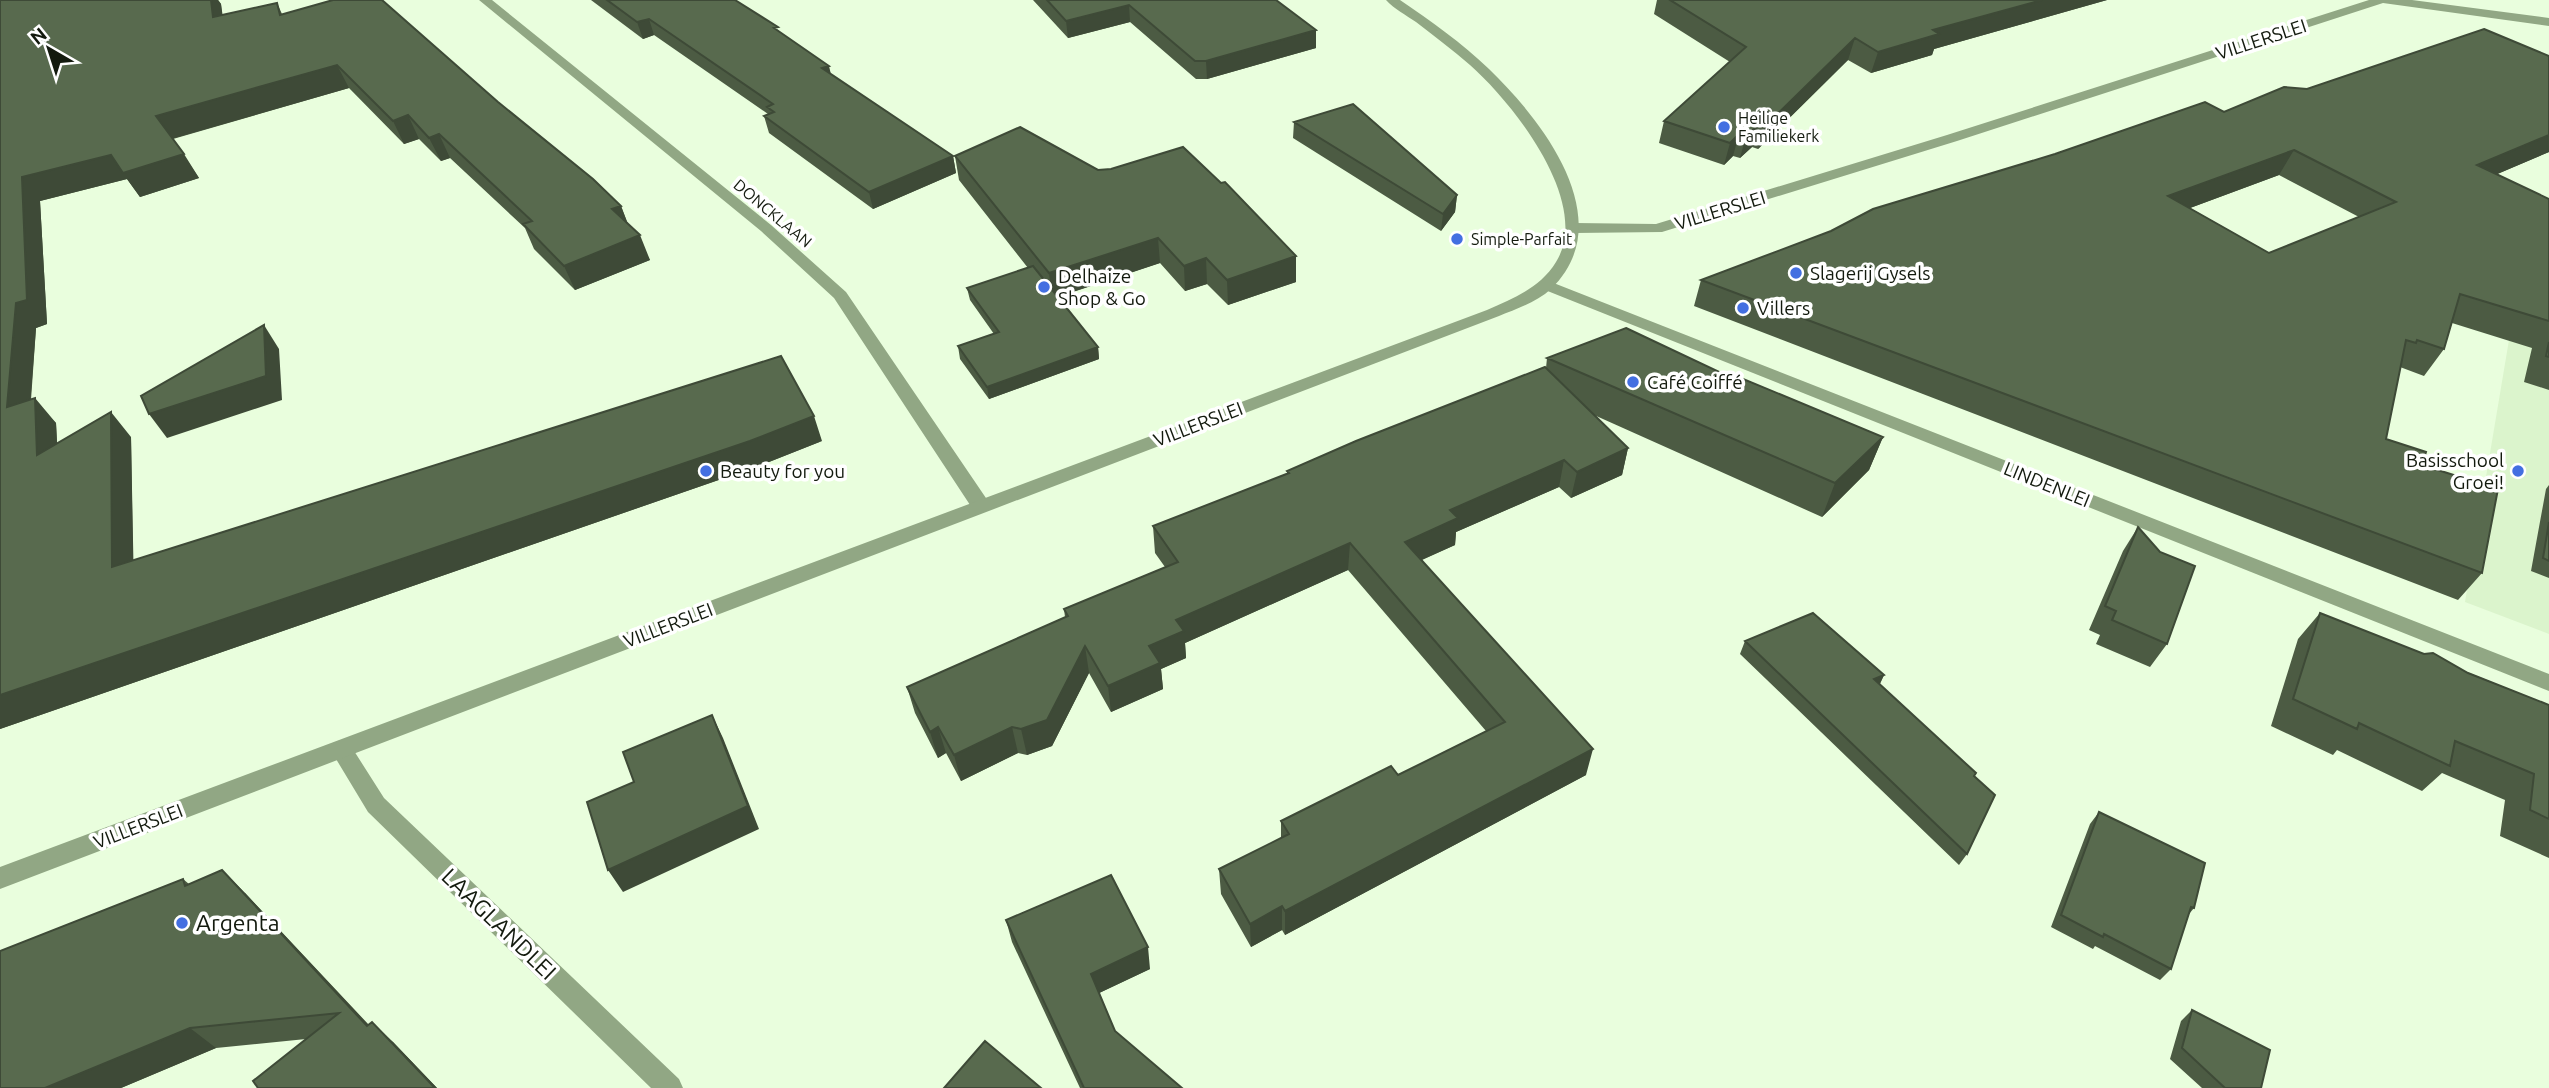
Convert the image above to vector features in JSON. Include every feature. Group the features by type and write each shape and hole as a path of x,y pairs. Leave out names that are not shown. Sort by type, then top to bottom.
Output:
{"street":[{"name":"DONCKLAAN","path":"485,0 766,228 840,295 981,506"},
{"path":"1391,0 1467,55 1530,123 1563,179 1575,228"},
{"name":"VILLERSLEI","path":"0,878 1493,313 1546,285 1559,270 1575,228 1657,229 2383,0"},
{"path":"2383,0 2549,22"},
{"name":"LINDENLEI","path":"1546,285 2549,683"},
{"name":"LAAGLANDLEI","path":"341,749 376,805 670,1088"}],"shaded area":[{"name":"Basisschool Groei!","path":"2549,289 2549,634 2465,602 2509,340"}],"building":[{"path":"0,0 211,0 213,17 277,3 280,15 333,0 382,0 498,102 593,179 621,206 612,209 640,235 564,266 523,224 532,221 439,134 429,138 408,115 393,121 337,65 156,116 184,154 123,173 111,155 22,177 27,300 16,303 7,407 35,398 37,455 111,412 112,567 781,356 814,416 750,441 0,695"},
{"path":"607,0 735,0 778,27 774,28 829,66 822,68 953,156 869,192 764,116 774,112 767,107 773,104 649,19 637,22"},
{"path":"1047,0 1276,0 1316,30 1206,61 1195,61 1129,5 1066,21"},
{"path":"1670,0 2042,0 1933,30 1939,34 1878,52 1855,38 1764,127 1758,125 1746,136 1739,134 1730,143 1664,121 1746,47"},
{"path":"2484,29 2549,56 2549,135 2477,165 2549,199 2549,321 2460,294 2444,349 2417,340 2416,343 2406,340 2386,439 2426,452 2422,465 2498,489 2482,573 1701,280 1831,231 1873,209 2055,154 2205,102 2224,112 2284,87 2307,89","holes":["2294,150 2396,202 2269,253 2168,196"]},
{"path":"1353,104 1457,195 1443,214 1294,122"},
{"path":"1020,127 1098,170 1111,169 1183,147 1221,183 1225,182 1296,256 1227,280 1206,258 1184,266 1158,238 1049,273 955,156"},
{"path":"1033,266 1098,347 987,387 958,346 999,332 967,288"},
{"path":"264,325 266,376 149,414 141,396"},
{"path":"1626,328 1736,380 1736,376 1883,437 1835,483 1547,358"},
{"path":"1545,367 1628,448 1577,472 1564,460 1450,510 1458,518 1405,542 1593,749 1285,911 1282,906 1250,924 1219,869 1289,834 1281,821 1391,766 1398,775 1505,722 1350,543 1176,620 1184,631 1149,646 1160,663 1108,686 1085,646 1047,720 1021,729 1012,727 954,755 938,727 930,732 907,687 1068,616 1064,609 1178,562 1153,526 1289,473 1287,471 1356,441"},
{"path":"2549,522 2549,561 2543,558"},
{"path":"2138,527 2160,552 2195,566 2167,644 2112,620 2116,611 2105,606"},
{"path":"1813,613 1884,675 1874,679 1976,773 1974,776 1995,795 1967,854 1745,641"},
{"path":"2320,613 2424,654 2433,653 2468,673 2549,705 2549,819 2530,810 2534,774 2455,741 2450,766 2359,723 2357,729 2293,699"},
{"path":"712,715 748,806 608,870 587,802 634,782 623,752"},
{"path":"2099,812 2205,863 2194,908 2191,907 2171,969 2061,915"},
{"path":"222,870 367,1026 372,1022 435,1088 258,1088 253,1081 339,1013 190,1028 45,1088 0,1088 0,951 183,879 185,886"},
{"path":"1111,875 1148,947 1091,974 1115,1031 1182,1088 1084,1088 1006,920"},
{"path":"2192,1010 2270,1050 2261,1088 2225,1088 2182,1048"},
{"path":"985,1041 1041,1088 944,1088"}],"place":[{"name":"Heilige Familiekerk","path":"1724,127"},
{"name":"Simple-Parfait","path":"1457,239"},
{"name":"Slagerij Gysels","path":"1796,273"},
{"name":"Delhaize Shop & Go","path":"1044,287"},
{"name":"Villers","path":"1743,308"},
{"name":"Café Coiffé","path":"1633,382"},
{"name":"Beauty for you","path":"706,471"},
{"name":"Basisschool Groei!","path":"2518,471"},
{"name":"Argenta","path":"182,923"}]}
